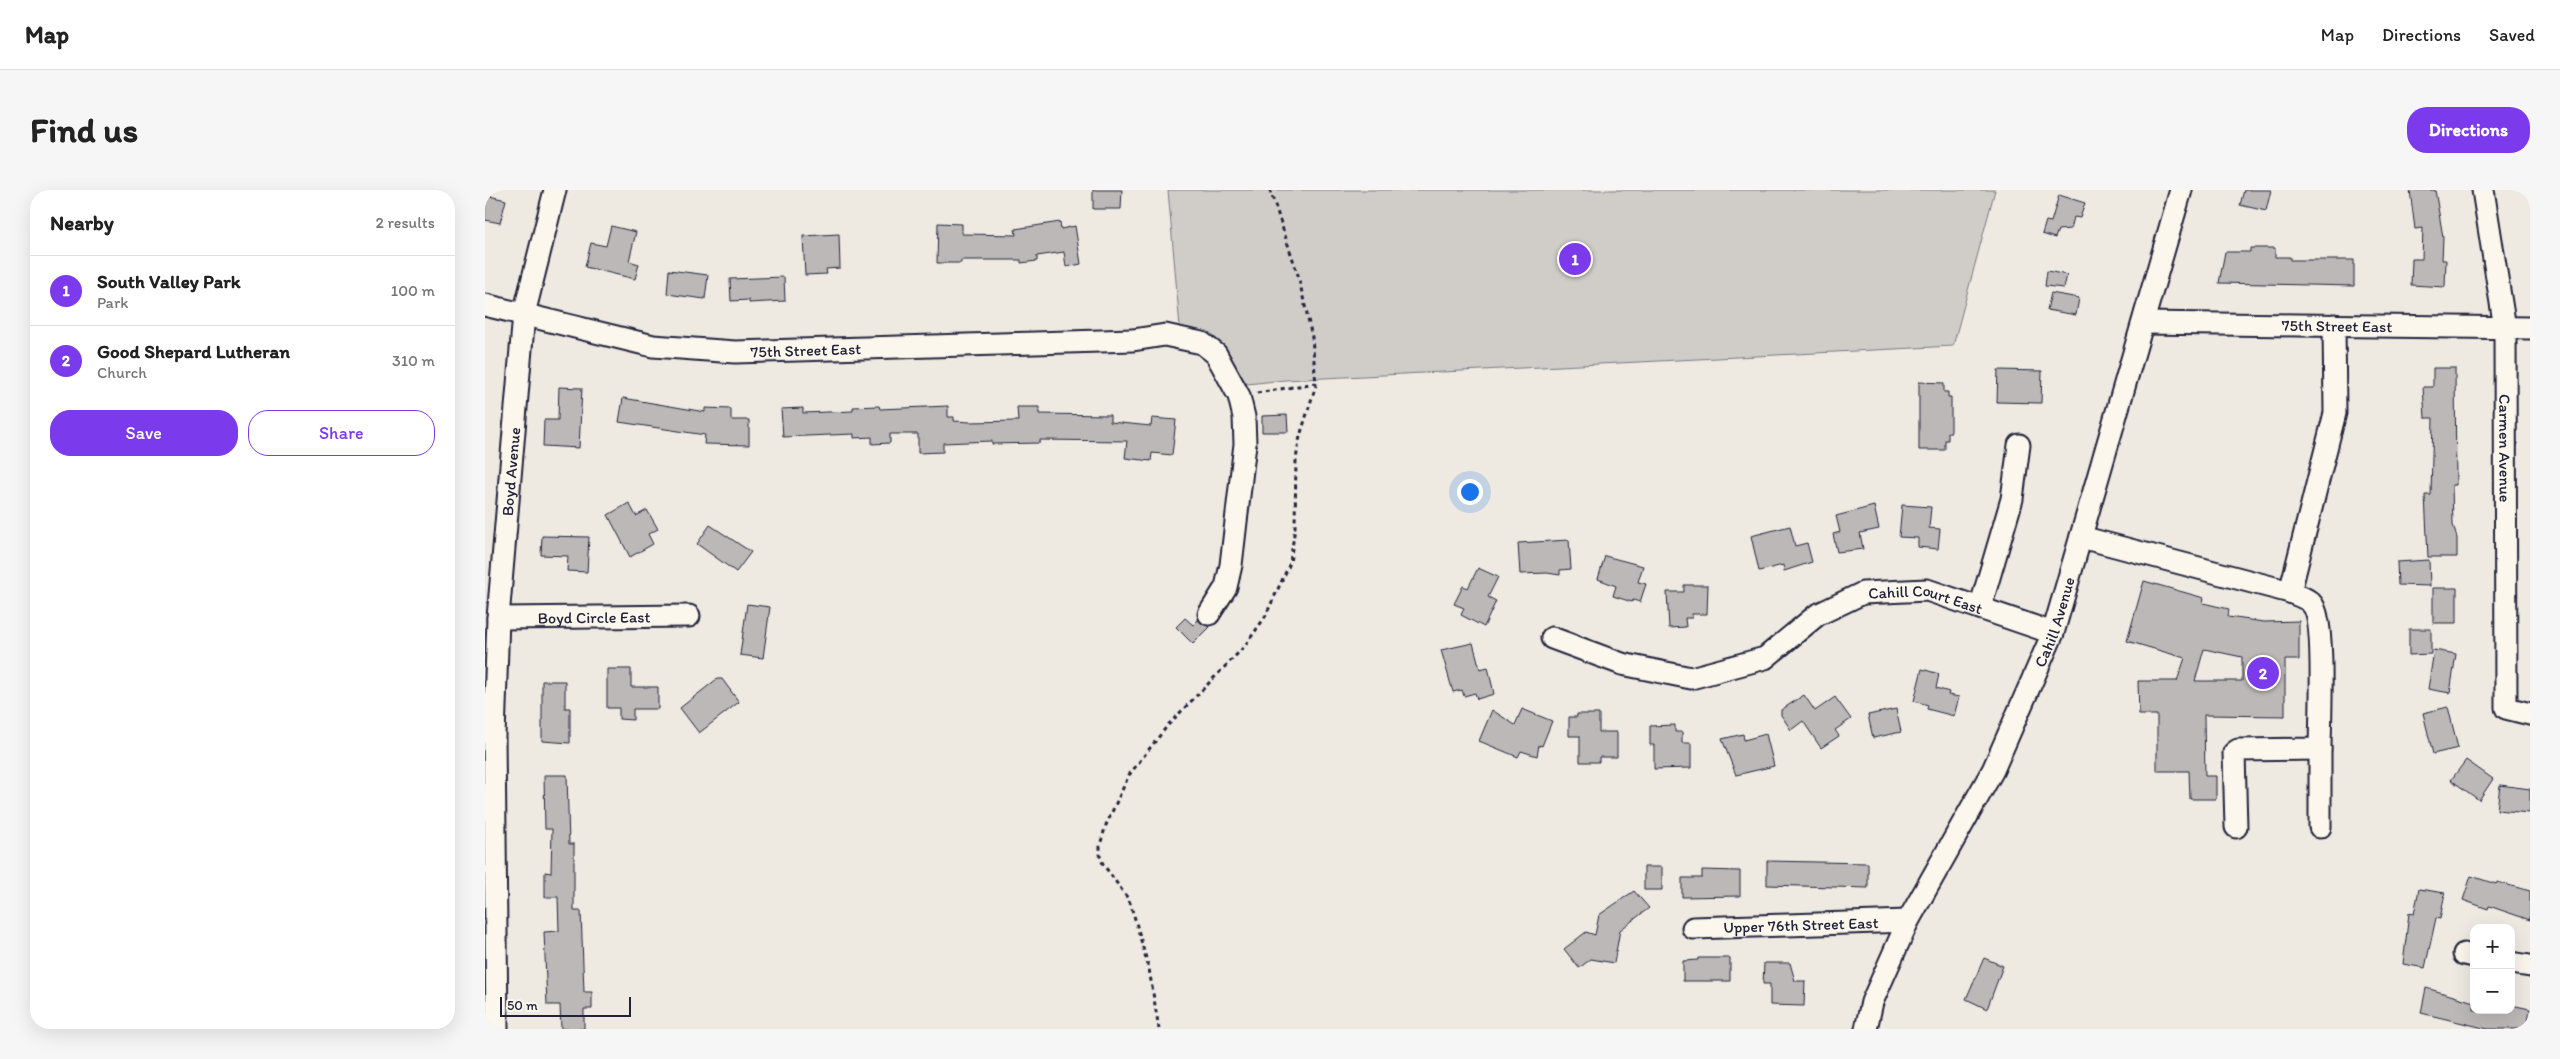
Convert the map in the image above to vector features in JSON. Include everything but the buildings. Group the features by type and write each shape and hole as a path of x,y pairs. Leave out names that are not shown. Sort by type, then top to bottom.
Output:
{"street":[{"name":"Boyd Avenue","path":"497,1029 490,736 498,618 524,314 555,190"},
{"name":"Cahill Avenue","path":"1865,1029 1872,1002 1908,920 1993,770 2053,633 2181,190"},
{"name":"Carmen Avenue","path":"2483,190 2505,328 2506,708 2530,714"},
{"name":"75th Street East","path":"485,305 653,346 735,352 1133,340 1165,335 1202,343 1216,354 1239,396 1244,417 1245,444 1231,565 1226,587 1209,614"},
{"name":"75th Street East","path":"2143,323 2530,328"},
{"path":"2290,592 2335,413 2334,325"},
{"path":"1980,608 2012,499 2019,445"},
{"path":"2081,536 2290,592 2312,603 2318,615 2320,653 2320,827"},
{"name":"Cahill Court East","path":"1553,638 1622,664 1691,678 1765,658 1817,615 1863,593 1927,590 2053,633"},
{"name":"Boyd Circle East","path":"498,618 689,616"},
{"path":"2236,827 2234,753 2238,750 2319,748"},
{"name":"Upper 76th Street East","path":"1693,928 1908,920"},
{"path":"2515,964 2530,966"}],"path":[{"path":"1159,1029 1149,969 1129,900 1103,864 1099,856 1099,845 1105,826 1129,775 1168,726 1245,646 1265,617 1290,563 1295,527 1296,459 1300,436 1316,383 1312,337 1298,275 1270,190"},
{"path":"1239,396 1316,383"}],"shaded area":[{"path":"1168,190 1995,190 1953,346 1285,380 1247,384 1221,347 1180,327"}],"place":[{"name":"South Valley Park","path":"1575,259"},
{"name":"Good Shepard Lutheran","path":"2263,673"}]}
